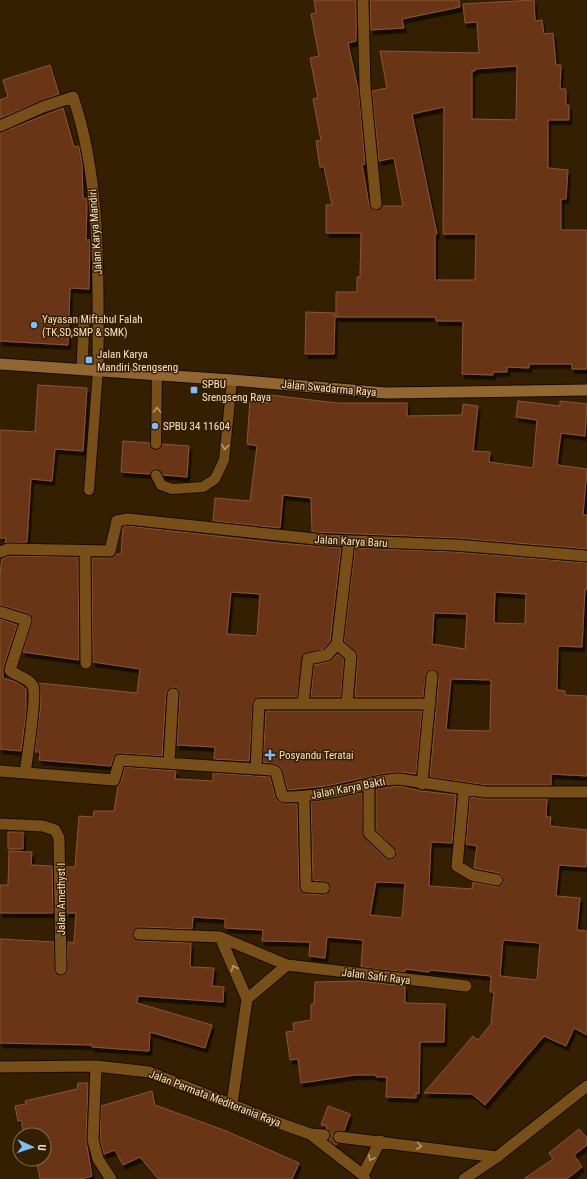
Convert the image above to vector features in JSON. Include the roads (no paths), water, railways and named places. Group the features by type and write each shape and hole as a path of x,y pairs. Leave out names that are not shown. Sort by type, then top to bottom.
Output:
{"main road":[{"name":"Jalan Swadarma Raya","path":"0,364 232,380 386,393 587,390"}],"street":[{"path":"363,0 365,88 376,204"},
{"name":"Jalan Karya Mandiri","path":"0,126 71,96 73,97 84,133 91,181 98,254 98,370"},
{"path":"82,369 84,319"},
{"name":"Jalan Karya Baru","path":"85,551 110,551 117,521 128,519 267,535 349,541 455,545 587,556"},
{"path":"303,704 308,659 327,655 337,644 349,541"},
{"path":"0,552 8,549 85,551 86,663"},
{"path":"0,612 26,620 10,670 33,686 33,706 25,774 0,771"},
{"path":"337,644 351,656 347,704"},
{"path":"422,784 432,676"},
{"path":"169,762 173,694"},
{"path":"256,769 259,704 430,704"},
{"name":"Jalan Karya Bakti","path":"25,774 114,780 119,760 169,762 272,770 276,772 282,796 304,797 386,779 399,779 422,784 485,792 587,792"},
{"path":"368,784 369,833 390,853"},
{"path":"464,789 457,866 472,875 497,880"},
{"path":"304,797 306,887 324,888"},
{"name":"Jalan Amethyst I","path":"0,824 43,826 55,830 59,838 61,848 61,969"},
{"name":"Jalan Safir Raya","path":"138,934 220,937 287,965 466,986"},
{"path":"220,937 247,999 232,1104"},
{"path":"247,999 287,965"},
{"path":"96,1066 93,1140 98,1159 111,1179"},
{"name":"Jalan Permata Mediterania Raya","path":"0,1067 96,1066 149,1072 310,1134 324,1135"},
{"path":"464,1179 497,1157 587,1086"},
{"name":"Jalan Permata Mediterania Raya","path":"310,1134 364,1177 380,1141"},
{"path":"339,1137 497,1157"}],"lane":[{"path":"89,490 98,370"},
{"path":"156,444 157,375"},
{"path":"156,475 161,485 172,489 203,487 215,479 224,460 232,380"}],"place":[{"name":"Yayasan Miftahul Falah (TK,SD,SMP & SMK)","path":"34,325"},
{"name":"Jalan Karya Mandiri Srengseng","path":"89,360"},
{"name":"SPBU Srengseng Raya","path":"194,390"},
{"name":"SPBU 34 11604","path":"155,426"},
{"name":"Posyandu Teratai","path":"270,755"}]}
